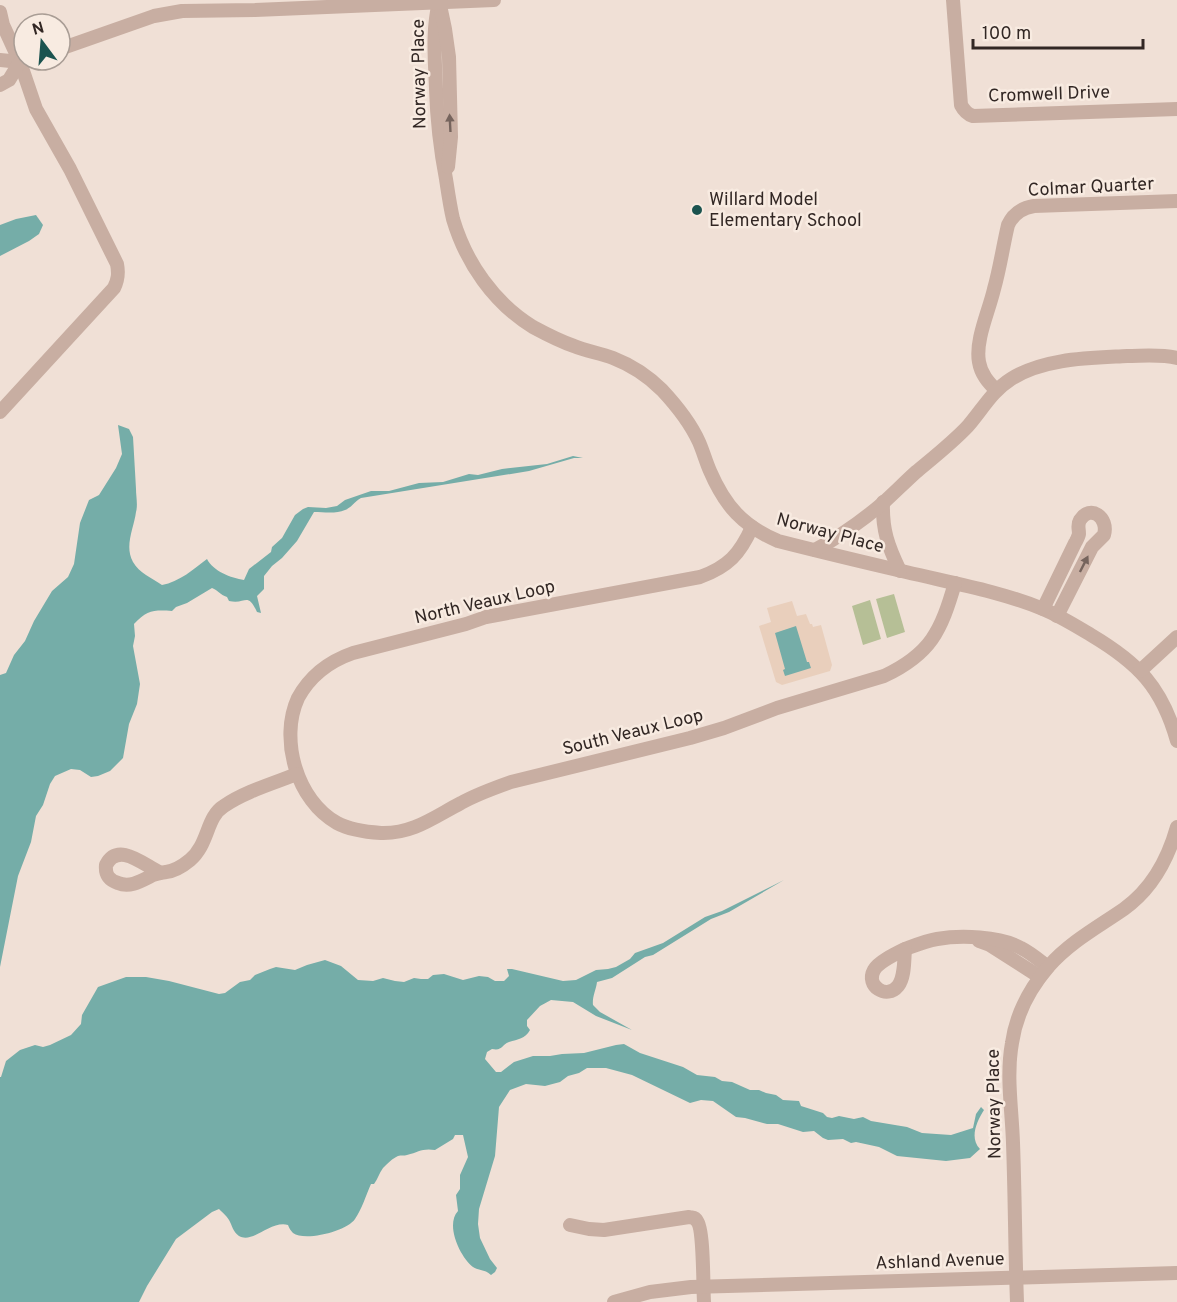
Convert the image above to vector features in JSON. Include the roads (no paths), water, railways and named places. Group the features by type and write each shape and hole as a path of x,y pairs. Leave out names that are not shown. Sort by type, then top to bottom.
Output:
{"street":[{"path":"159,0 162,14"},
{"path":"72,45 154,16 182,11 494,0"},
{"name":"Cromwell Drive","path":"953,0 961,105 969,114 974,116 1177,110"},
{"name":"Norway Place","path":"439,3 449,57 451,137 446,181 453,219 471,263 499,300 519,317 552,337 622,362 646,375 688,421 699,441 719,491 727,503 738,516 762,534 815,550 1012,598 1043,609 1113,648 1140,671 1165,707 1177,741"},
{"path":"0,12 3,25 12,41"},
{"path":"0,86 9,81 15,72"},
{"path":"0,412 114,288 119,272 77,184 36,109 26,72"},
{"name":"Colmar Quarter","path":"996,390 983,373 979,363 979,352 982,330 995,288 1008,225 1017,212 1034,206 1177,201"},
{"path":"815,550 853,526 943,450 968,426 996,390 1010,379 1042,365 1076,360 1155,355 1177,358"},
{"path":"883,502 886,535 900,571"},
{"path":"1057,616 1095,543 1106,530 1102,518 1092,513 1079,521 1078,527 1082,540 1095,543"},
{"name":"North Veaux Loop","path":"297,774 291,744 298,699 316,675 341,657 486,617 700,577 727,564 741,548 752,527"},
{"path":"1043,609 1079,534"},
{"name":"South Veaux Loop","path":"297,774 315,804 337,823 360,830 383,833 416,827 485,791 511,782 690,738 901,669 915,658 938,630 946,614 955,583"},
{"path":"1140,671 1177,637"},
{"path":"159,872 167,872 182,866 198,852 204,843 215,814 222,807 297,774"},
{"name":"Norway Place","path":"1017,1302 1010,1063 1016,1024 1025,1001 1044,972 1074,942 1126,908 1153,881 1163,865 1177,827"},
{"path":"905,949 938,939 971,938 1044,972"},
{"path":"570,1225 604,1230 693,1217 699,1223 704,1302"},
{"name":"Ashland Avenue","path":"614,1302 650,1292 703,1287 1177,1273"}],"water":[{"path":"36,215 43,225 39,234 0,256 0,225"},
{"path":"118,425 129,429 133,437 137,506 129,543 130,556 139,569 162,585 180,578 207,559 213,567 223,573 244,580 249,569 271,552 272,547 282,538 295,515 308,507 337,506 345,500 371,491 389,491 419,483 443,482 469,474 478,475 502,469 547,464 573,456 583,458 574,458 529,471 361,498 347,509 338,512 314,512 297,541 264,576 264,589 257,596 261,613 257,612 248,600 229,601 227,597 212,588 172,611 151,612 139,619 134,624 133,646 140,684 123,758 110,771 98,776 91,777 80,770 71,769 55,776 50,784 43,805 36,816 31,842 18,876 0,967 0,675 6,673 14,655 25,641 52,591 68,577 74,564 80,523 89,500 99,495 122,454"},
{"path":"796,626 811,668 785,676 775,633"},
{"path":"784,880 729,912 711,919 612,978 597,982 593,1005 600,1012 632,1030 596,1016 573,1002 551,1000 540,1006 527,1020 530,1030 526,1035 500,1048 492,1049 487,1052 485,1059 496,1072 501,1072 514,1062 533,1056 584,1053 624,1044 640,1053 683,1067 697,1075 715,1077 750,1090 776,1095 783,1100 799,1101 801,1106 823,1113 827,1117 839,1116 854,1119 863,1117 871,1121 907,1127 922,1133 951,1135 973,1128 976,1114 981,1107 984,1110 977,1124 975,1135 980,1149 970,1158 946,1161 897,1156 879,1147 851,1143 843,1139 828,1140 814,1131 803,1132 778,1124 767,1124 736,1117 713,1101 701,1100 690,1103 632,1075 606,1068 587,1068 560,1082 545,1086 526,1084 510,1090 499,1107 495,1156 479,1209 478,1224 480,1238 497,1268 491,1275 473,1267 468,1262 456,1240 453,1224 458,1211 456,1195 460,1189 460,1175 468,1157 463,1135 455,1135 453,1139 435,1150 398,1156 392,1160 383,1168 374,1184 371,1184 355,1219 344,1228 316,1236 307,1236 293,1233 288,1225 282,1224 244,1238 237,1234 228,1218 219,1209 176,1239 139,1302 0,1302 0,1077 6,1061 20,1050 35,1045 43,1047 50,1045 71,1035 81,1024 82,1015 98,987 126,977 146,977 219,994 225,993 240,982 250,980 255,975 276,967 295,970 325,960 341,966 358,980 373,981 383,978 404,982 414,978 428,979 433,975 444,974 463,980 479,976 504,981 509,976 507,969 512,969 563,981 576,980 596,970 616,967 630,959 635,953 663,943 705,917"}],"place":[{"name":"Willard Model Elementary School","path":"697,210"}]}
